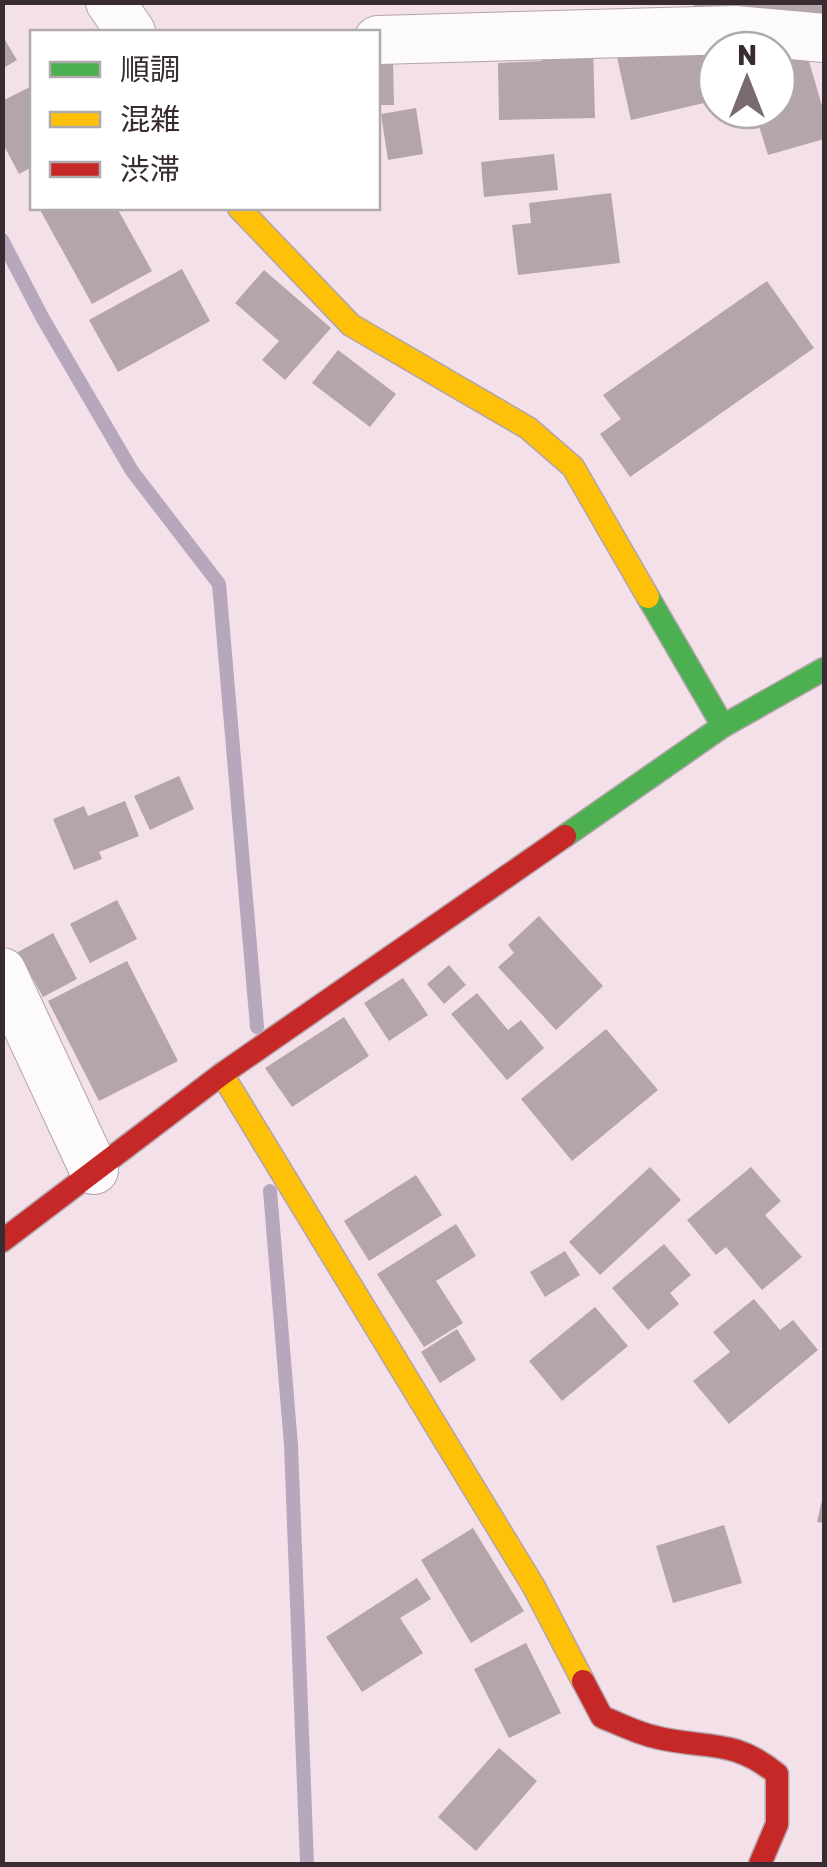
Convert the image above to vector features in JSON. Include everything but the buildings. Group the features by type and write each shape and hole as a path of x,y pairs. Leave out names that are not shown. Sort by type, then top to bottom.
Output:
{"street":[{"path":"110,2 130,30"},
{"path":"380,40 735,30 824,38"},
{"path":"241,210 351,326 528,428 572,467 723,726"},
{"path":"2,1241 222,1074 723,726 824,668"},
{"path":"2,972 94,1170"},
{"path":"222,1074 534,1587 602,1717 655,1738 729,1745 757,1755 777,1774 776,1824 760,1864"}],"waterway":[{"path":"2,240 132,471 219,584 257,1027"},
{"path":"270,1191 291,1445 307,1864"}],"traffic: fast":[{"path":"648,597 723,726"},
{"path":"565,836 723,726 824,669"}],"traffic: slow":[{"path":"241,210 351,325 528,428 573,467 648,597"},
{"path":"222,1074 534,1587 583,1681"}],"traffic: jam":[{"path":"2,1241 222,1074 565,836"},
{"path":"583,1681 602,1717 655,1737 732,1749 777,1774 777,1824 760,1864"}]}
